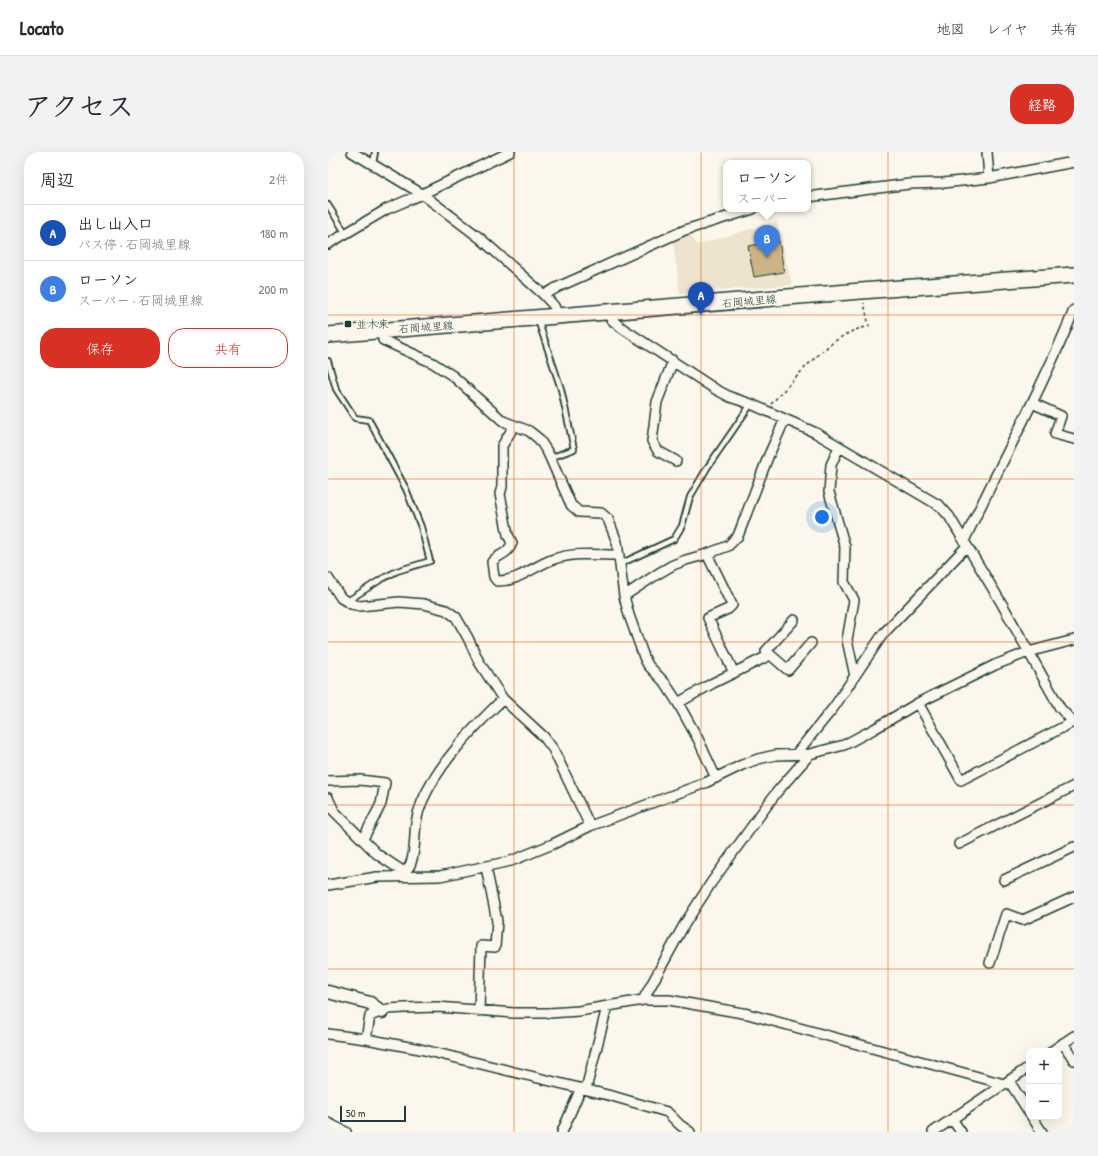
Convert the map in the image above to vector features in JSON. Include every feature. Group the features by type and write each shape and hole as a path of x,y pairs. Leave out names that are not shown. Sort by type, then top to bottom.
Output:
{"main road":[{"name":"石岡城里線","path":"328,336 861,291 1074,275"}],"street":[{"path":"352,152 422,194 480,238 544,295 554,306 559,317"},
{"path":"328,244 387,209 510,152"},
{"path":"987,152 989,178"},
{"path":"811,197 909,184 943,183 989,178 1074,162"},
{"path":"544,295 558,287 685,230 742,212"},
{"path":"796,754 834,707 883,634 966,544 988,489 1032,403 1074,310"},
{"path":"607,313 613,321 622,328 715,389 730,397 751,404 816,433 940,506 949,516 1002,604 1060,708 1073,723 961,780 918,703"},
{"path":"383,340 433,363 453,376 503,421 529,431 539,439 550,458 571,505 579,512 601,513 608,519 617,542 624,596 629,615 646,661 665,683 678,702 698,739 716,778"},
{"path":"672,360 657,402 652,441 658,451 676,461"},
{"path":"1032,403 1061,416 1055,434 1074,439"},
{"path":"624,596 673,565 728,546 738,536 768,457 785,419"},
{"path":"514,426 502,446 502,487 500,494 508,535 512,543 509,550 495,558 492,562 494,577 497,581 502,581 526,573 555,559 582,554 620,559"},
{"path":"839,446 831,465 829,492 845,547 844,582 854,600 847,640 855,676"},
{"path":"707,554 732,605 728,609 708,618 734,673"},
{"path":"328,578 341,598 346,602 360,606 399,602 424,604 446,610 456,617 468,638 478,662 503,699 544,737 553,749 590,826"},
{"path":"794,620 766,651 788,670 811,643"},
{"path":"328,798 334,811 377,854 408,878 440,876 486,867 524,856 590,826 716,778 758,759 776,755 810,754 844,745 952,685 1028,652 1074,640"},
{"path":"678,702 770,655"},
{"path":"328,884 404,874 410,866 416,822 422,803 432,783 441,768 484,717 503,699"},
{"path":"643,1000 684,925 711,883 776,793 810,754"},
{"path":"328,781 360,780 385,783 381,804 363,839"},
{"path":"960,844 1074,786"},
{"path":"1004,880 1074,847"},
{"path":"479,1011 481,946 494,947 497,921 486,867"},
{"path":"990,963 1006,914 1023,920 1074,897"},
{"path":"328,992 370,1003 382,1012"},
{"path":"366,1039 370,1016 388,1009 437,1007 514,1013 549,1013 607,1007 643,1000 669,1000 748,1014 1006,1083 1026,1108"},
{"path":"562,1132 583,1088 607,1007"},
{"path":"328,1034 420,1049 583,1088 667,1112 688,1131"},
{"path":"1057,1048 1074,1036"},
{"path":"1063,1044 1074,1060"},
{"path":"933,1132 1026,1069"},
{"path":"952,1119 961,1132"},
{"path":"1034,1120 1042,1132"},
{"path":"328,1123 346,1132"}],"lane":[{"path":"373,165 375,152"},
{"path":"328,205 346,234"},
{"path":"538,318 561,389 574,449 550,458"},
{"path":"328,360 336,389 355,418 369,420 406,489 421,527 430,561 398,571 380,580 346,602"},
{"path":"620,559 674,539 682,526 690,498 703,474 751,404"}],"path":[{"path":"764,411 820,353 850,332 868,326 861,291"}],"shaded area":[{"path":"777,221 792,285 680,293 673,240 689,232 697,245"}],"building":[{"path":"779,241 784,272 754,277 748,246"}],"place":[{"name":"ローソン","path":"767,258"},
{"name":"出し山入口","path":"701,315"},
{"name":"並木東","path":"348,324"}]}
